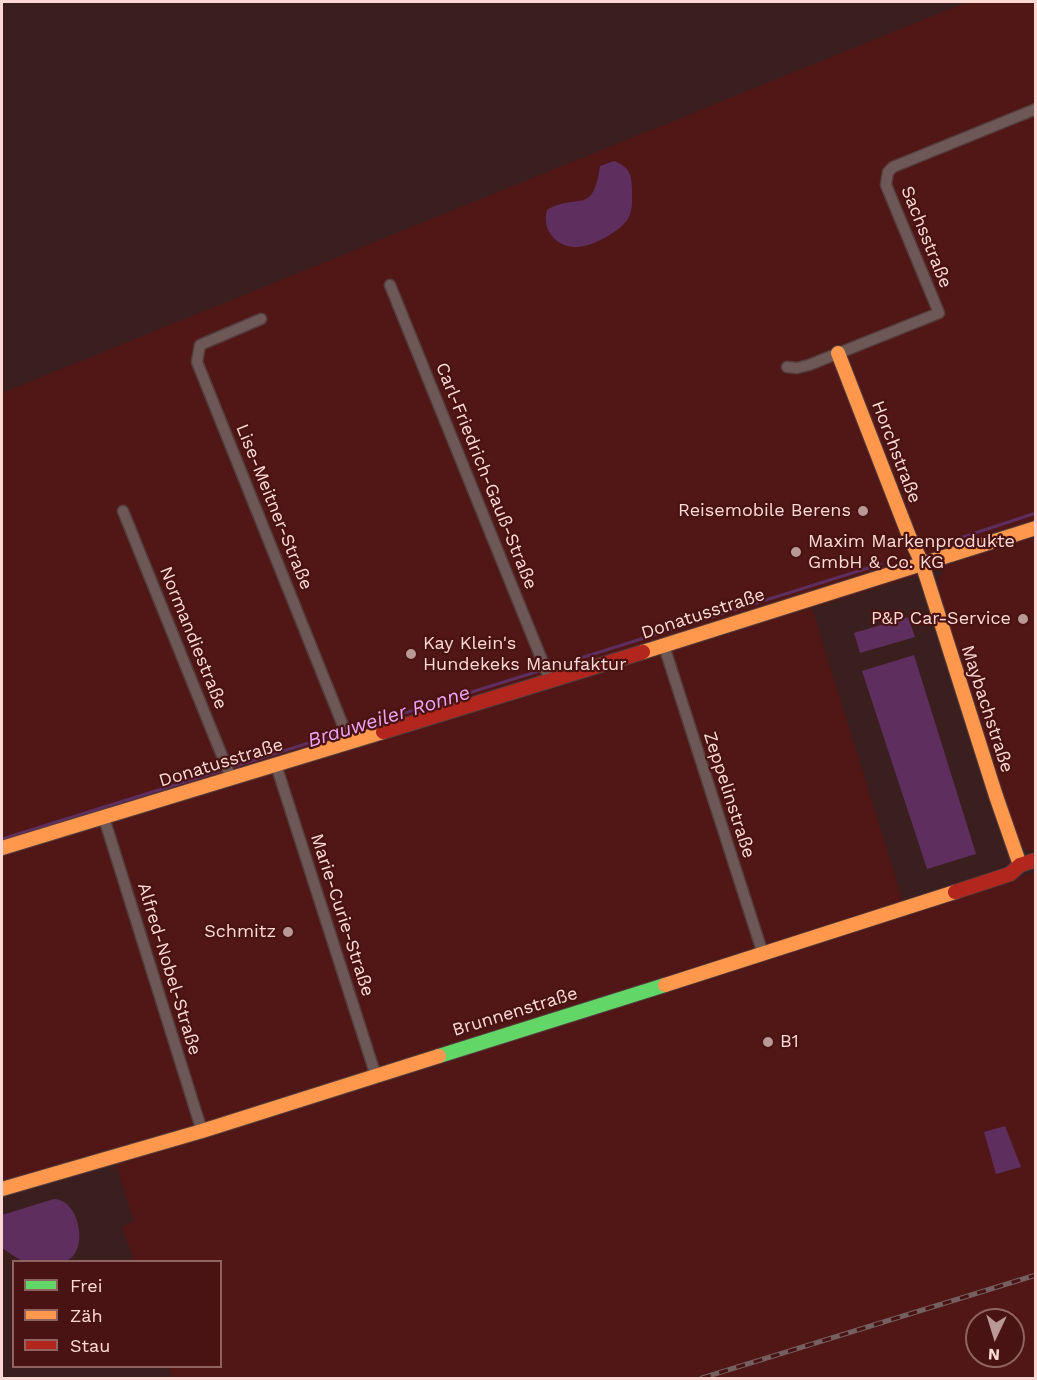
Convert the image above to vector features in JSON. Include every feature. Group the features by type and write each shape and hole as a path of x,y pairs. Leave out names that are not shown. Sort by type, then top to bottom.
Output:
{"street":[{"name":"Sachsstraße","path":"787,368 809,365 939,313 886,185 888,172 893,167 1035,109"},
{"name":"Carl-Friedrich-Gauß-Straße","path":"390,285 549,677"},
{"name":"Lise-Meitner-Straße","path":"261,319 200,345 197,362 349,740"},
{"name":"Horchstraße","path":"838,353 922,563"},
{"name":"Normandiestraße","path":"123,511 230,776"},
{"name":"Donatusstraße","path":"2,848 104,818 230,776 276,765 549,677 664,646 1035,528"},
{"name":"Maybachstraße","path":"922,563 1020,865"},
{"name":"Zeppelinstraße","path":"664,646 763,954"},
{"name":"Marie-Curie-Straße","path":"276,765 376,1076"},
{"name":"Alfred-Nobel-Straße","path":"104,818 202,1131"},
{"name":"Brunnenstraße","path":"2,1189 202,1131 763,954 1010,874 1020,865 1035,860"}],"shaded area":[{"path":"967,2 1035,2 1035,852 1024,849 1019,844 938,589 939,577 946,567 812,608 904,905 2,1185 2,393"},
{"path":"614,161 626,168 631,179 632,207 626,222 606,237 591,244 570,247 557,241 546,224 547,210 588,198 597,182 600,166"},
{"path":"908,617 915,637 860,653 854,633"},
{"path":"914,655 976,854 927,869 862,671"},
{"path":"1035,872 1035,1378 172,1378 168,1368 222,1368 222,1260 134,1260 122,1226 134,1222 114,1158"},
{"path":"1005,1126 1021,1167 996,1174 984,1132"},
{"path":"54,1199 62,1201 69,1206 78,1224 79,1243 76,1252 68,1260 22,1260 17,1258 2,1248 2,1215"}],"waterway":[{"name":"Brauweiler Ronne","path":"951,541 1036,513"},
{"name":"Brauweiler Ronne","path":"2,839 881,564"}],"railway":[{"path":"702,1378 1036,1275"}],"traffic: fast":[{"path":"439,1056 665,985"}],"traffic: slow":[{"path":"838,353 909,536 922,563 1020,865"},
{"path":"643,652 1036,528"},
{"path":"2,848 383,732"},
{"path":"665,985 955,892"},
{"path":"2,1189 202,1131 439,1056"}],"traffic: jam":[{"path":"383,732 643,652"},
{"path":"955,892 1010,874 1020,865 1036,860"}],"place":[{"name":"Reisemobile Berens","path":"863,511"},
{"name":"Maxim Markenprodukte GmbH & Co. KG","path":"796,552"},
{"name":"P&P Car-Service","path":"1023,619"},
{"name":"Kay Klein's Hundekeks Manufaktur","path":"411,654"},
{"name":"Schmitz","path":"288,932"},
{"name":"B1","path":"768,1042"}]}
